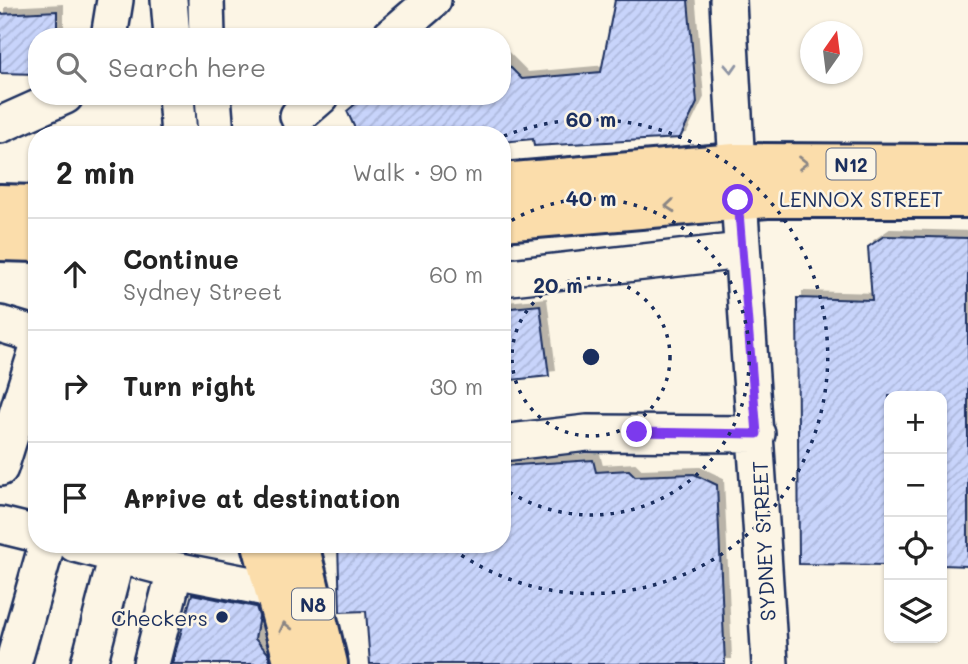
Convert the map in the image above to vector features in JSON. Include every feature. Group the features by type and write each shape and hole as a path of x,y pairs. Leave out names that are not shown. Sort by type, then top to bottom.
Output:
{"highway":[{"name":"LENNOX STREET","path":"511,220 737,182 968,164"},
{"name":"LENNOX STREET","path":"511,183 737,182 968,198"},
{"path":"0,204 28,205"},
{"path":"0,241 28,242"},
{"name":"N8","path":"265,553 294,664"},
{"name":"N8","path":"301,553 328,664"}],"street":[{"path":"110,28 115,0"},
{"path":"169,0 171,28"},
{"path":"206,0 207,28"},
{"path":"400,28 433,0"},
{"name":"SYDNEY STREET","path":"728,0 741,251 757,434 770,664"},
{"path":"0,125 45,105"},
{"path":"177,105 178,126"},
{"path":"214,105 215,126"},
{"path":"511,277 741,251"},
{"path":"0,324 28,332"},
{"path":"0,468 28,379"},
{"path":"511,442 612,432 757,434"},
{"path":"0,525 28,532"},
{"path":"13,664 44,553"},
{"path":"89,664 118,553"},
{"path":"128,553 176,570 276,590"},
{"path":"151,664 176,570"}],"building":[{"path":"615,0 688,0 697,103 680,138 534,146 533,139 511,141 511,126 354,126 347,111 354,105 511,105 511,68 522,79 601,72"},
{"path":"57,11 57,28 28,28 28,74 0,73 0,14"},
{"path":"884,236 968,238 968,566 947,565 947,391 884,391 884,565 799,564 797,298 872,300 868,247"},
{"path":"540,305 549,376 511,380 511,308"},
{"path":"593,460 596,472 629,470 635,476 694,474 717,485 725,664 370,664 366,611 340,612 338,553 511,553 511,465"},
{"name":"Checkers","path":"192,594 256,607 259,616 255,639 268,653 271,664 172,664"}],"place":[{"name":"Checkers","path":"222,617"}],"route":[{"path":"637,432 757,434 738,200"}]}
